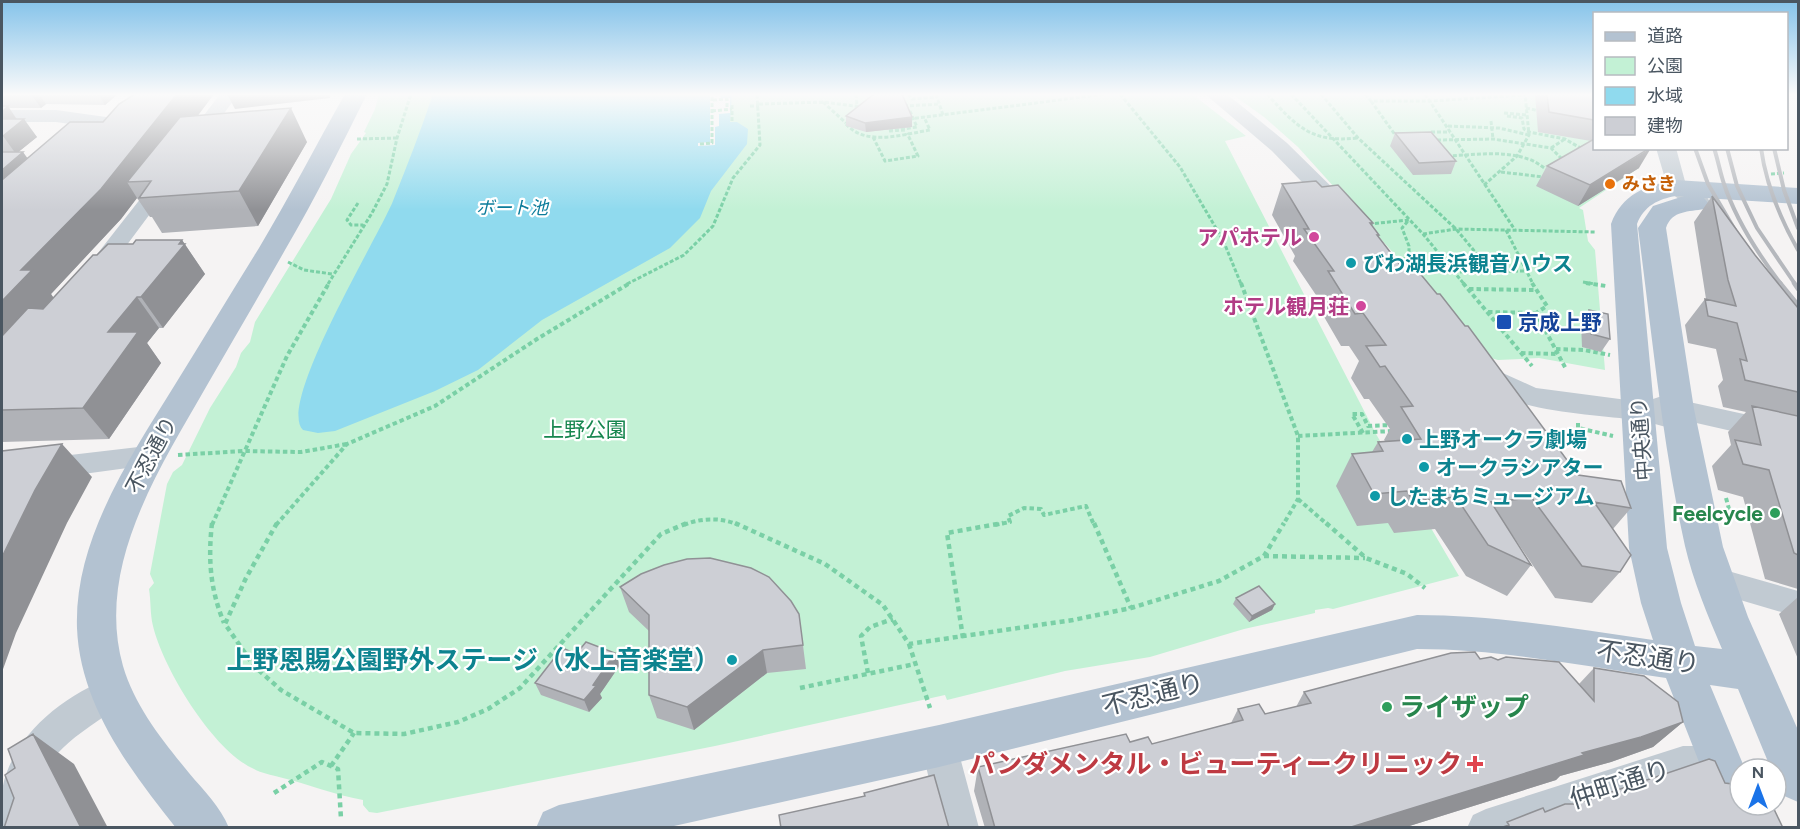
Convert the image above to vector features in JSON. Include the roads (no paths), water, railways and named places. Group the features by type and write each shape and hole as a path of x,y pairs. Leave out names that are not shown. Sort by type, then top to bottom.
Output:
{"main road":[{"name":"不忍通り","path":"206,828 158,769 133,732 112,693 102,664 99,645 98,602 117,523 147,457 293,214 336,133"},
{"name":"中央通り","path":"1749,828 1720,763 1680,661 1661,603 1648,548 1631,416 1624,224 1627,213 1644,197 1656,191 1698,209 1798,195"},
{"name":"中央通り","path":"1798,209 1666,208 1654,219 1652,228 1679,415 1704,547 1714,580 1751,672 1798,780"},
{"name":"不忍通り","path":"559,828 934,727 1417,632 1442,632 1542,643 1751,672"}],"street":[{"path":"89,138 95,133"},
{"path":"81,290 201,133"},
{"path":"1264,133 1359,224"},
{"path":"1667,150 1698,209"},
{"path":"1468,354 1498,384 1529,396 1631,416 1679,415 1798,436"},
{"path":"2,474 147,457"},
{"path":"1714,580 1798,604"},
{"path":"19,828 17,816 21,782 40,745 67,721 112,693"},
{"path":"934,727 960,828"},
{"name":"仲町通り","path":"1486,828 1523,822 1683,763 1720,763"}],"water":[{"name":"ボート池","path":"419,133 748,133 747,144 711,191 700,218 670,248 542,320 478,370 435,391 335,431 318,433 303,430 299,414 304,389 316,356 393,201"}],"railway":[{"path":"1696,150 1708,184 1735,230"},
{"path":"1715,150 1724,184 1741,224 1781,284"},
{"path":"1728,150 1737,186 1757,228 1795,284"},
{"path":"1761,150 1766,175 1775,201 1798,250"},
{"path":"1774,150 1784,190 1798,228"},
{"path":"1780,283 1798,305"},
{"path":"1794,283 1798,289"}],"place":[{"name":"みさき","path":"1610,184"},
{"name":"アパホテル","path":"1314,237"},
{"name":"びわ湖長浜観音ハウス","path":"1351,263"},
{"name":"ホテル観月荘","path":"1361,306"},
{"name":"京成上野","path":"1504,322"},
{"name":"上野オークラ劇場","path":"1407,439"},
{"name":"オークラシアター","path":"1424,467"},
{"name":"したまちミュージアム","path":"1375,496"},
{"name":"Feelcycle","path":"1775,513"},
{"name":"上野恩賜公園野外ステージ（水上音楽堂）","path":"732,660"},
{"name":"ライザップ","path":"1387,707"},
{"name":"パンダメンタル・ビューティークリニック","path":"1475,764"}],"park label":[{"name":"上野公園","path":"585,429"}]}
